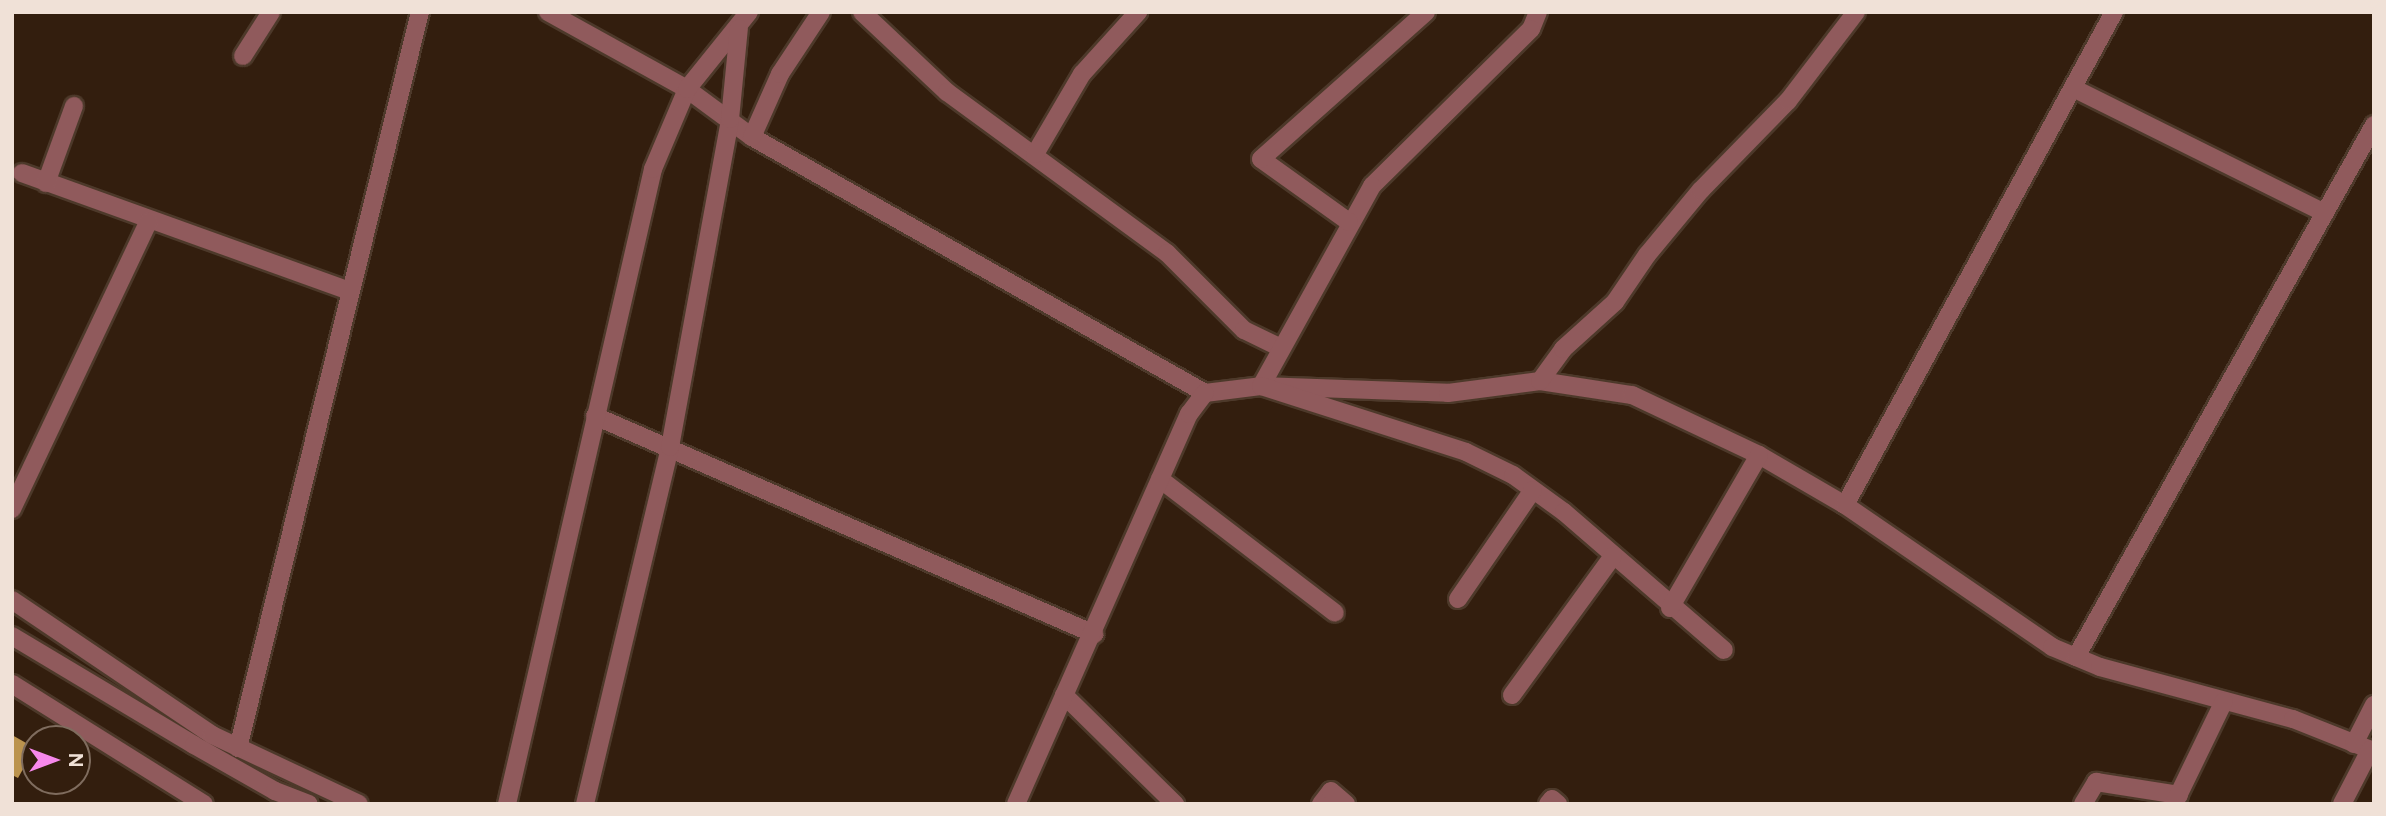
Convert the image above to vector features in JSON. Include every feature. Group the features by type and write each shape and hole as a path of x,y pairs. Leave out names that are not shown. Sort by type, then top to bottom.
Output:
{"street":[{"path":"243,56 271,12"},
{"path":"237,748 420,12"},
{"path":"548,12 687,89 752,137 1205,393 1261,386 1448,393 1540,381 1632,395 1759,455 1846,505 2052,647 2076,657 2292,719 2366,748"},
{"path":"507,804 653,169 687,89 739,28 749,12"},
{"path":"752,137 780,74 821,12"},
{"path":"862,12 947,92 1167,253 1244,330 1281,348"},
{"path":"1035,154 1082,74 1138,12"},
{"path":"1349,222 1261,159 1426,12"},
{"path":"1261,386 1349,222 1372,186 1531,29 1538,12"},
{"path":"1540,381 1563,349 1615,302 1647,255 1701,190 1788,102 1856,12"},
{"path":"1846,505 2114,12"},
{"path":"585,804 670,447 730,119 739,28"},
{"path":"2073,88 2325,213"},
{"path":"46,183 74,106"},
{"path":"2076,657 2374,125"},
{"path":"22,173 148,222 349,291"},
{"path":"12,509 148,222"},
{"path":"1261,386 1360,421 1466,452 1532,490 1670,608 1724,649"},
{"path":"1016,804 1094,634 1189,414 1205,393"},
{"path":"595,416 1094,634"},
{"path":"1670,608 1759,455"},
{"path":"1160,479 1335,613"},
{"path":"1458,599 1532,490"},
{"path":"1512,695 1612,556"},
{"path":"12,600 237,748 359,804"},
{"path":"12,636 205,752 275,791 309,804"},
{"path":"12,684 204,804"},
{"path":"1064,695 1175,804"},
{"path":"2083,804 2096,782 2177,799 2224,701"},
{"path":"2342,804 2366,748 2374,705"},
{"path":"1321,804 1331,791 1346,804"},
{"path":"1548,804 1552,799 1559,804"}],"building":[{"path":"12,735 21,740 21,773 18,778 12,775"}]}
